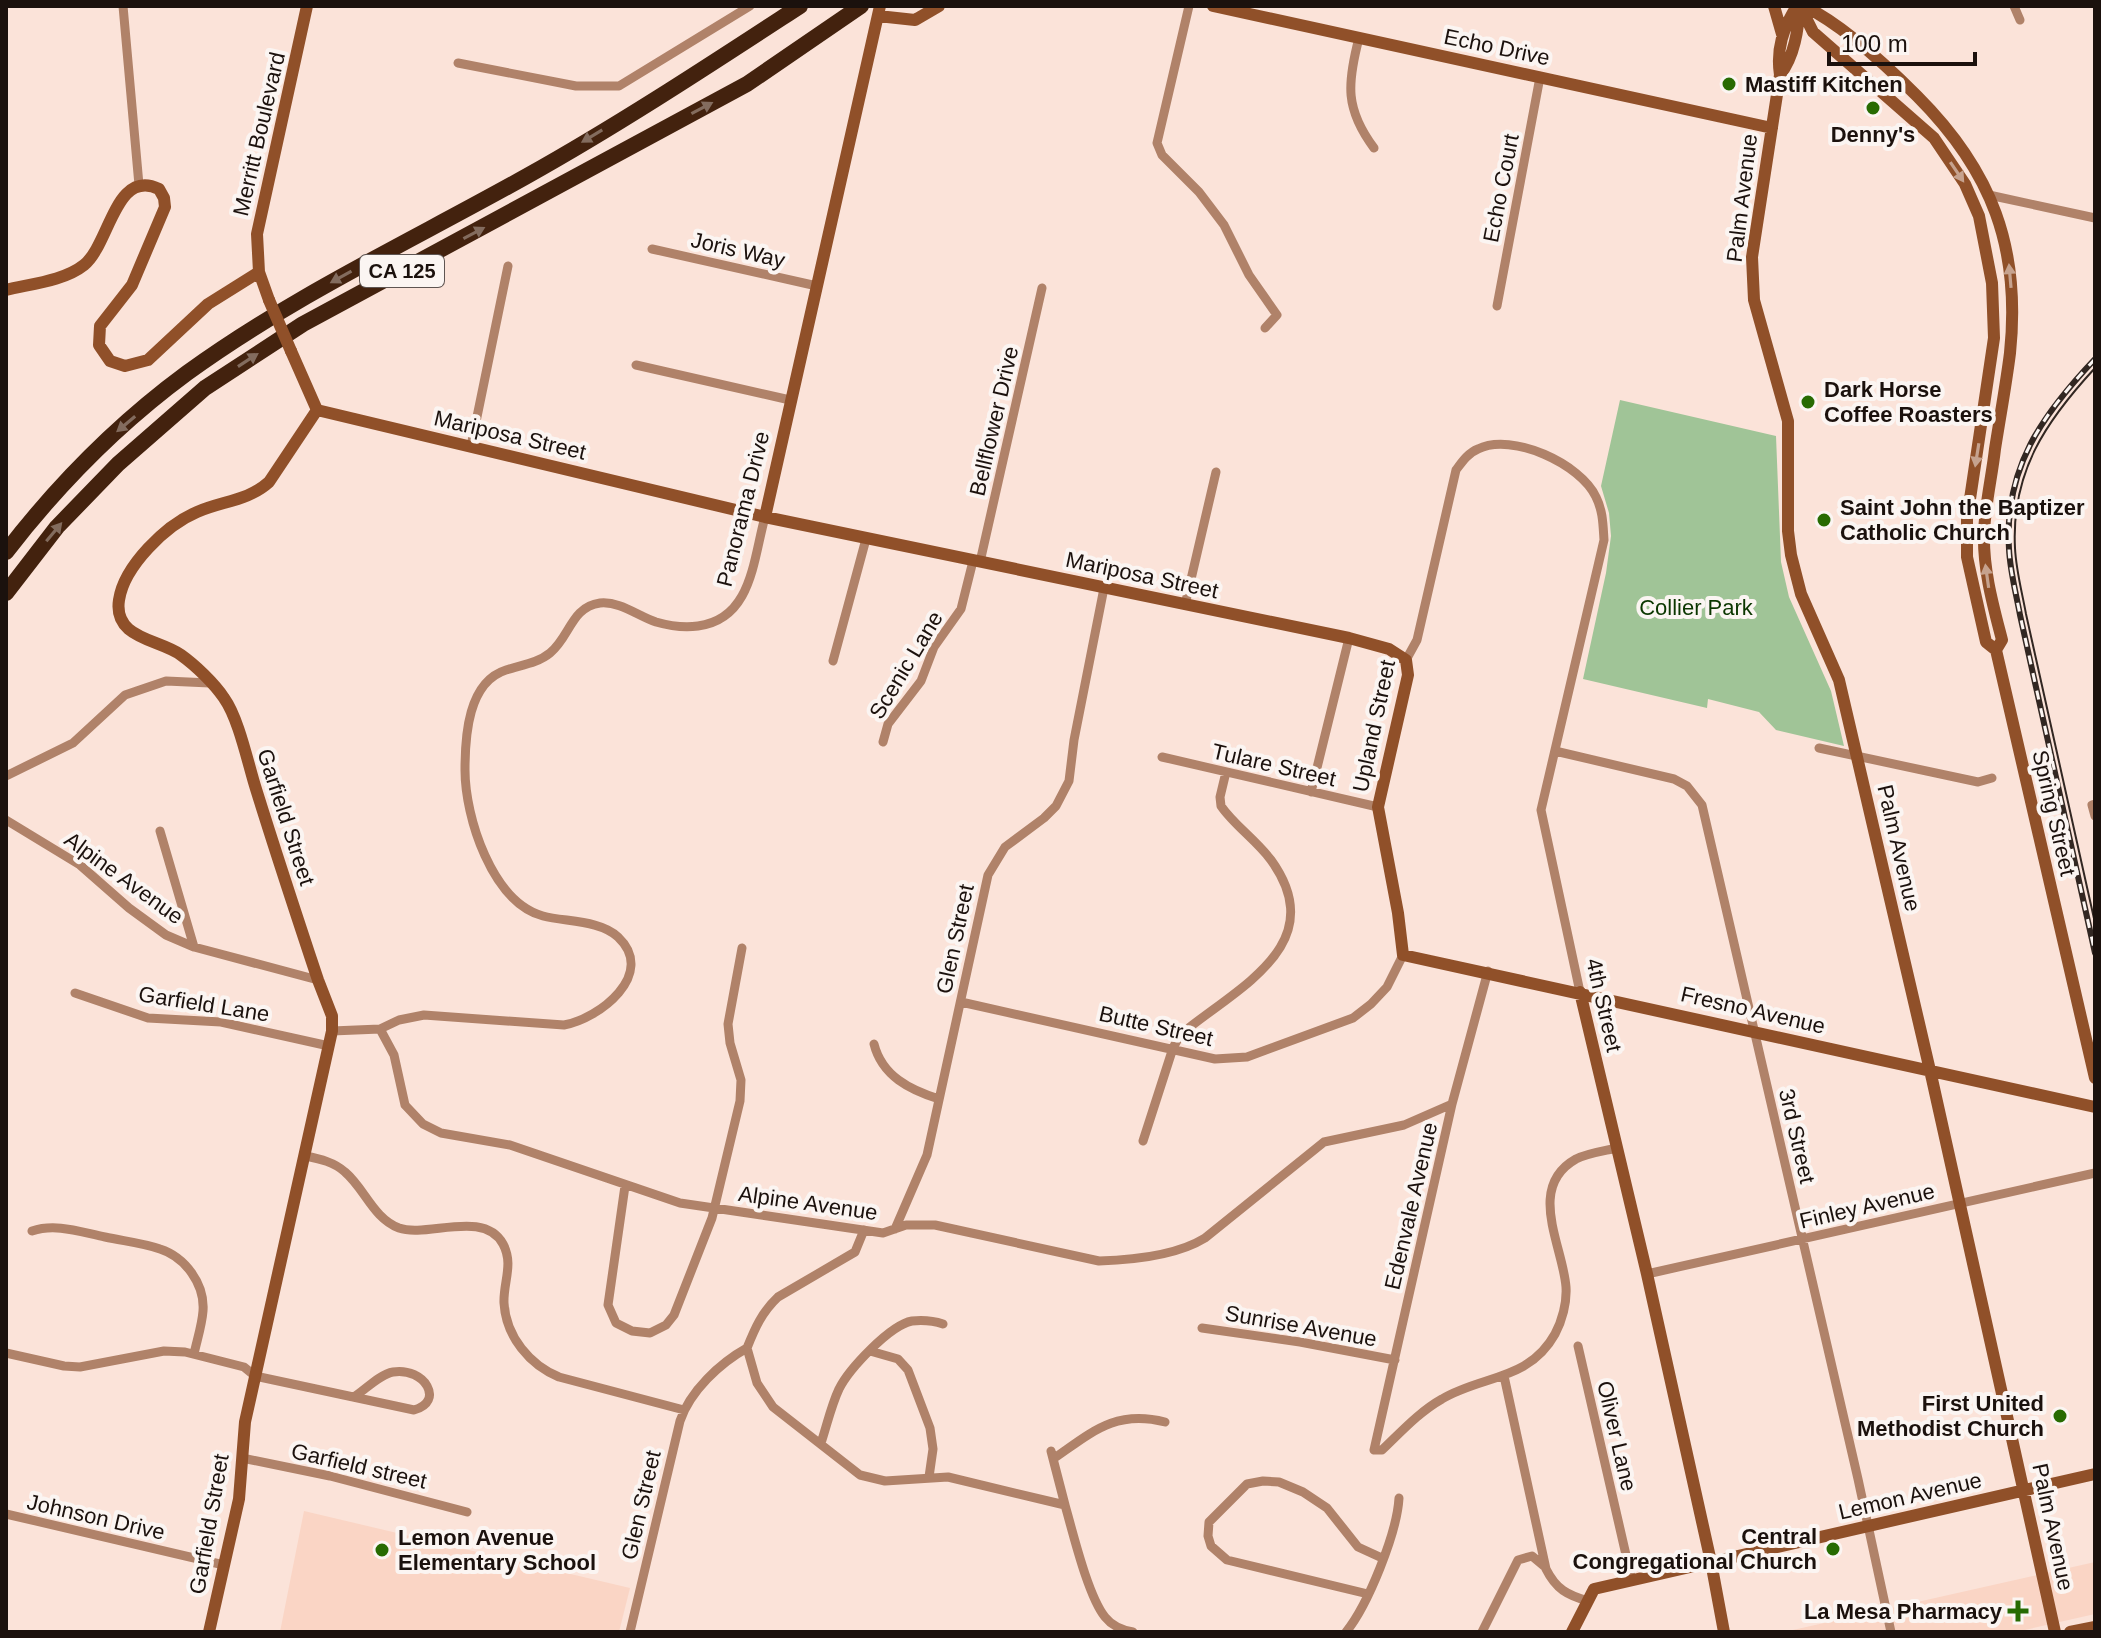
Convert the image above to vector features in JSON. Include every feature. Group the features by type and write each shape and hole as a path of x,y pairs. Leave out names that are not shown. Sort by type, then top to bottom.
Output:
{"highway":[{"name":"CA 125","path":"6,552 38,511 111,436 198,366 289,306 530,174 800,6"},
{"name":"CA 125","path":"6,593 57,527 118,464 205,388 303,324 747,84 855,10"}],"street":[{"path":"123,6 139,185"},
{"name":"Merritt Boulevard","path":"259,272 257,234 307,6"},
{"path":"458,63 576,86 619,86 750,6"},
{"path":"879,11 915,20 939,6"},
{"path":"1189,6 1157,143 1162,155 1199,192 1224,225 1249,275 1277,315 1265,328"},
{"name":"Echo Drive","path":"1213,6 1772,128"},
{"path":"1774,6 1782,34"},
{"name":"Palm Avenue","path":"1800,6 1782,34 1778,60 1780,75 1752,257 1754,300 1788,421 1788,531 1791,555 1801,594 1839,680 1930,1070 2055,1632"},
{"name":"Palm Avenue","path":"1780,75 1787,66 1799,29 1800,6"},
{"name":"Spring Street","path":"1800,6 1823,15 1944,123 1971,161 2005,236 2013,309 2010,353 1984,532 1989,588 2002,640 1996,650"},
{"name":"Spring Street","path":"1800,6 1813,32 1934,138 1965,184 1979,216 1992,283 1993,350 1967,519 1967,557 1986,642 1996,650 2095,1078"},
{"path":"2014,6 2020,20"},
{"name":"Panorama Drive","path":"380,1029 399,1020 424,1015 564,1025 583,1019 618,996 626,984 630,965 628,952 621,940 606,929 547,917 524,907 509,895 490,864 476,833 466,790 466,747 472,710 485,682 498,673 549,654 580,611 590,605 614,604 658,623 678,626 708,624 726,617 736,608 744,594 765,517 879,11"},
{"path":"1359,38 1351,76 1351,103 1360,130 1374,148"},
{"name":"Echo Court","path":"1497,306 1540,77"},
{"path":"1907,113 1921,100"},
{"path":"6,290 67,274 81,267 96,254 122,197 129,189 139,185 159,189 165,207 132,285 100,326 99,345 110,361 125,366 148,360 208,304 259,272 317,410"},
{"path":"1989,195 2095,218"},
{"name":"Joris Way","path":"652,249 817,286"},
{"path":"471,446 508,266"},
{"name":"Bellflower Drive","path":"976,562 1042,288"},
{"path":"636,365 790,400"},
{"name":"Mariposa Street","path":"317,410 765,517 1349,638 1389,649 1406,660"},
{"name":"Garfield Street","path":"209,1632 239,1499 245,1422 306,1156 332,1031 332,1016 225,698 180,654 127,629 119,615 119,599 140,558 180,520 197,511 243,498 259,491 269,482 317,410"},
{"name":"Upland Street","path":"1403,955 1378,807 1408,682 1406,660 1417,640 1456,470 1464,459 1478,449 1502,444"},
{"name":"4th Street","path":"1502,444 1565,463 1577,472 1595,495 1602,516 1604,540 1541,810 1580,992 1647,1274 1724,1632"},
{"path":"1185,605 1216,472"},
{"path":"833,661 866,539"},
{"name":"Scenic Lane","path":"883,742 888,724 921,681 934,647 961,609 976,562"},
{"name":"Glen Street","path":"895,1229 927,1155 988,875 1013,838 1044,818 1056,806 1069,781 1104,588"},
{"path":"1311,792 1349,638"},
{"path":"6,776 73,743 125,695 166,681 210,683"},
{"path":"1819,748 1978,782 1992,778"},
{"name":"3rd Street","path":"1555,751 1674,779 1687,786 1702,805 1891,1632"},
{"name":"Tulare Street","path":"1162,757 1378,807"},
{"path":"1143,1141 1180,1035 1261,972 1282,945 1289,928 1291,910 1288,895 1272,861 1221,806 1226,772"},
{"path":"2094,804 2095,816"},
{"name":"Alpine Avenue","path":"6,820 80,865 129,908 166,935 194,947 318,980"},
{"path":"160,831 194,947"},
{"path":"625,1186 608,1305 616,1323 638,1333 656,1332 670,1320 714,1209 740,1101 741,1080 728,1024 742,948"},
{"name":"Butte Street","path":"961,1002 1215,1059 1236,1059 1342,1023 1362,1011 1379,996 1393,977 1403,955"},
{"name":"Fresno Avenue","path":"1403,955 1488,971 2095,1107"},
{"name":"Edenvale Avenue","path":"1488,971 1452,1104 1374,1450 1382,1450 1416,1417 1443,1398 1504,1376"},
{"name":"Garfield Lane","path":"75,993 148,1018 221,1022 329,1046"},
{"path":"332,1031 380,1029"},
{"name":"Alpine Avenue","path":"380,1029 394,1055 405,1105 423,1124 441,1133 510,1145 680,1203 883,1233 906,1225 935,1225 1099,1261 1115,1261 1184,1248 1205,1238 1324,1142 1404,1125 1452,1104"},
{"path":"874,1044 877,1057 900,1083 939,1099"},
{"path":"1572,1632 1588,1601 1554,1585 1546,1569 1504,1376 1532,1361 1554,1336 1563,1315 1566,1288 1549,1209 1553,1185 1561,1172 1577,1159 1617,1148"},
{"path":"306,1156 324,1159 344,1171 388,1223 404,1229 469,1226 483,1229 502,1241 509,1261 504,1303 508,1326 531,1360 542,1370 684,1410"},
{"name":"Finley Avenue","path":"1647,1274 2095,1173"},
{"path":"32,1231 48,1226 107,1237 162,1249 181,1261 196,1278 204,1310 194,1354"},
{"name":"Glen Street","path":"630,1632 684,1410 690,1398 733,1356 747,1348 756,1323 778,1297 855,1252 864,1230"},
{"path":"821,1443 840,1387 870,1351 902,1325 913,1321 943,1324"},
{"name":"Sunrise Avenue","path":"1202,1328 1395,1360"},
{"name":"Oliver Lane","path":"1578,1346 1632,1581"},
{"path":"747,1348 757,1383 767,1401 779,1414 854,1471 872,1479 948,1477 1065,1505"},
{"path":"6,1353 72,1367 164,1351 194,1354 244,1367 255,1376 414,1410 425,1403 429,1389 422,1377 395,1371 354,1397"},
{"path":"870,1351 898,1359 908,1370 930,1428 933,1449 929,1477"},
{"path":"1133,1632 1121,1629 1105,1617 1088,1581 1052,1455 1112,1421 1140,1417 1165,1422"},
{"name":"Garfield street","path":"242,1458 330,1476 467,1512"},
{"name":"Lemon Avenue","path":"1588,1601 1594,1589 2095,1474"},
{"path":"1368,1594 1222,1558 1209,1541 1209,1522 1247,1484 1279,1482 1303,1492 1327,1508 1358,1547 1382,1558"},
{"path":"1346,1632 1358,1617 1368,1594 1398,1514 1399,1498"},
{"name":"Johnson Drive","path":"6,1514 224,1565"},
{"path":"1482,1632 1518,1560 1532,1556 1546,1569"},
{"path":"2070,1632 2095,1627"}],"shaded area":[{"name":"Lemon Avenue Elementary School","path":"304,1511 630,1588 619,1632 280,1632"},
{"path":"2095,1562 2095,1614 2016,1632 1784,1632"}],"green space":[{"name":"Collier Park","path":"1620,400 1776,436 1781,562 1789,597 1831,691 1844,746 1776,730 1759,712 1708,699 1707,708 1583,679 1611,536 1609,513 1601,486"}],"tram line":[{"path":"2095,368 2061,408 2035,449 2019,495 2015,521 2015,548 2026,614 2095,923"}],"railway":[{"path":"2095,359 2058,401 2030,445 2020,468 2009,520 2009,549 2020,615 2095,953"}],"place":[{"name":"Mastiff Kitchen","path":"1729,84"},
{"name":"Denny's","path":"1873,108"},
{"name":"Dark Horse Coffee Roasters","path":"1808,402"},
{"name":"Saint John the Baptizer Catholic Church","path":"1824,520"},
{"name":"First United Methodist Church","path":"2060,1416"},
{"name":"Central Congregational Church","path":"1833,1549"},
{"name":"Lemon Avenue Elementary School","path":"382,1550"},
{"name":"La Mesa Pharmacy","path":"2018,1611"}]}
